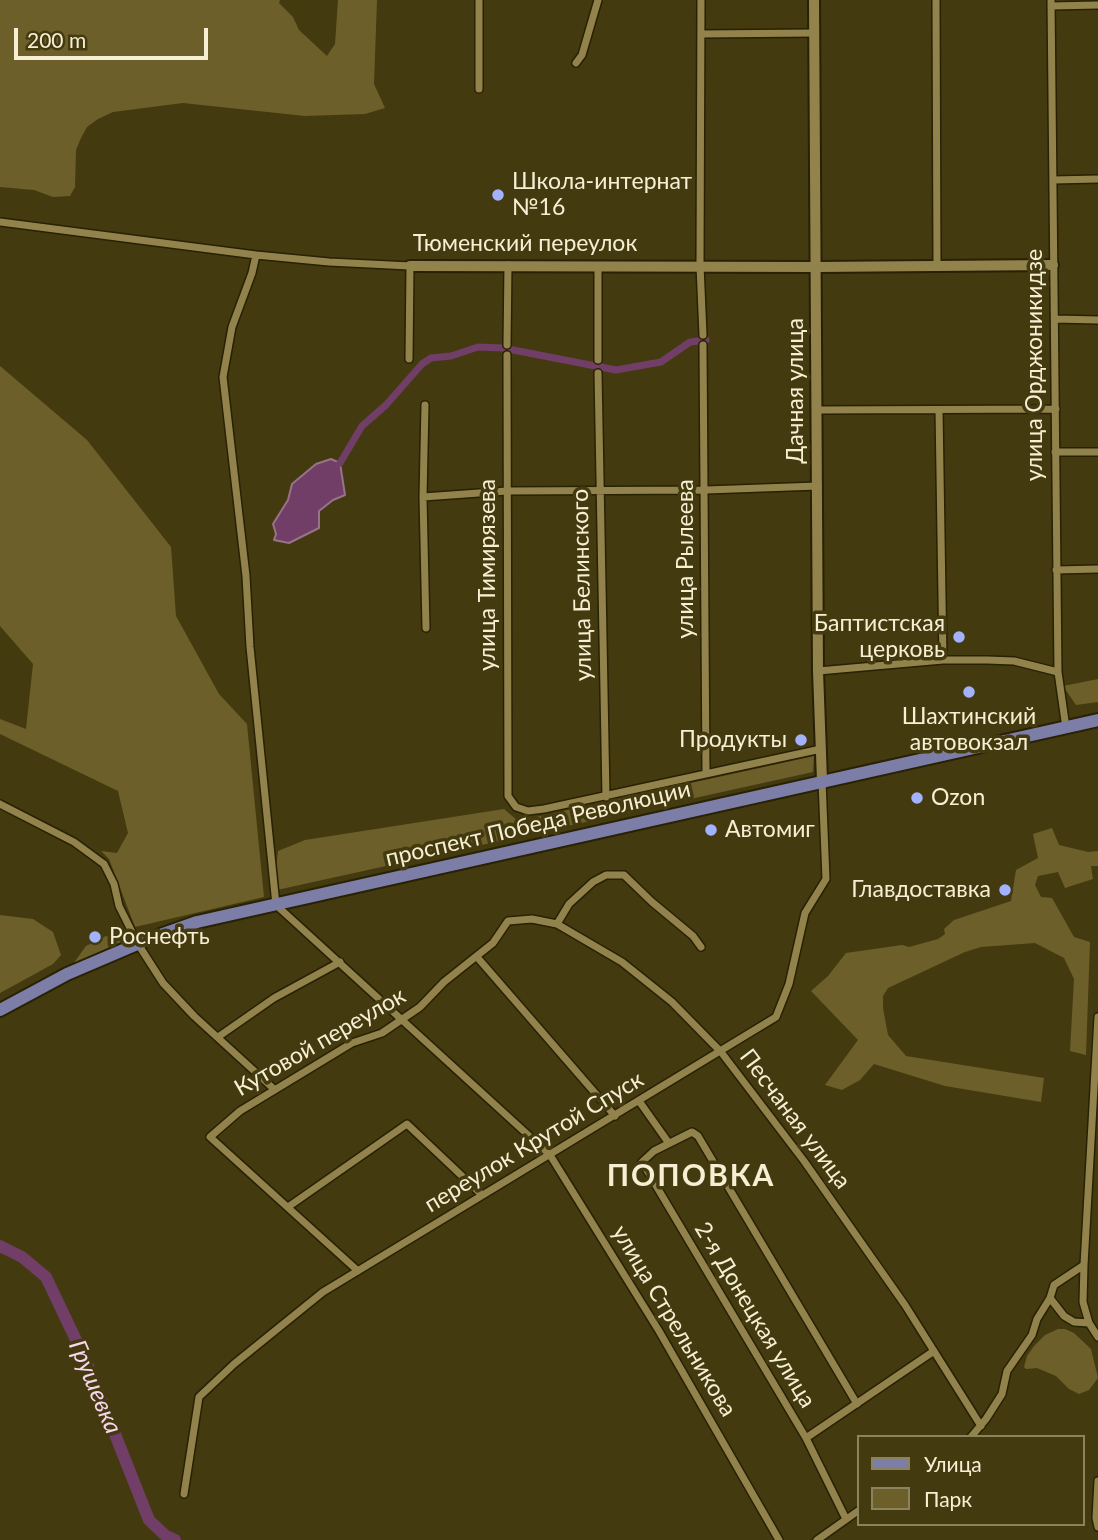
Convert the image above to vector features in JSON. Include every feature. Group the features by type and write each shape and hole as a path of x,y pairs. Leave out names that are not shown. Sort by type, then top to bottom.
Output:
{"main road":[{"name":"проспект Победа Революции","path":"0,1010 67,974 197,922 1098,720"}],"street":[{"path":"479,89 480,0"},
{"path":"576,63 582,55 598,0"},
{"path":"701,0 700,265 703,335"},
{"name":"Дачная улица","path":"814,0 818,671 822,781"},
{"path":"936,0 937,267"},
{"path":"1051,3 1098,5"},
{"name":"улица Орджоникидзе","path":"1051,3 1058,672 1066,728"},
{"path":"701,34 814,33"},
{"path":"1054,180 1098,179"},
{"name":"Тюменский переулок","path":"0,222 257,255 410,266 1053,265"},
{"path":"257,255 232,327 223,377 246,576 250,647 276,905"},
{"path":"507,345 508,265"},
{"path":"409,359 410,266"},
{"path":"598,266 598,360"},
{"path":"1055,319 1098,320"},
{"name":"улица Рылеева","path":"703,345 706,773"},
{"name":"улица Тимирязева","path":"507,355 508,796 516,807 528,811 606,797"},
{"name":"улица Белинского","path":"598,373 606,797"},
{"path":"425,405 423,497 426,628"},
{"path":"817,410 1055,409"},
{"path":"939,410 943,660"},
{"path":"1055,452 1098,452"},
{"path":"423,497 507,491 706,490 818,486"},
{"path":"1056,570 1098,569"},
{"path":"818,671 943,660 1014,662 1058,672"},
{"path":"606,797 821,749"},
{"name":"переулок Крутой Спуск","path":"184,1494 199,1397 234,1364 323,1292 776,1017 789,984 805,913 827,879 822,781"},
{"path":"0,804 74,842 104,864 114,884 119,906 138,944 163,983 275,1090"},
{"path":"557,924 569,904 593,882 606,875 624,874 693,936 701,947"},
{"name":"улица Стрельникова","path":"276,905 550,1154 659,1331 779,1540"},
{"name":"Песчаная улица","path":"508,921 532,919 557,924 622,962 672,1002 721,1052 804,1161 905,1305 981,1426"},
{"name":"Кутовой переулок","path":"288,1207 210,1137 240,1111 352,1043 382,1033 420,1007 444,982 493,943 508,921"},
{"path":"477,957 615,1116"},
{"path":"218,1037 274,998 340,962"},
{"path":"1098,1017 1083,1302 1088,1323 1098,1337"},
{"path":"639,1101 668,1142 692,1132 698,1136 857,1404"},
{"path":"358,1271 288,1207 407,1124 481,1194"},
{"name":"2-я Донецкая улица","path":"668,1142 642,1162 806,1438 846,1519"},
{"path":"973,1435 1002,1394 1007,1371 1032,1335 1037,1319 1051,1298 1054,1285 1084,1265"},
{"path":"1051,1298 1064,1316 1074,1322 1088,1323"},
{"path":"806,1438 934,1350"},
{"path":"1098,1481 1098,1527"},
{"path":"817,1540 856,1512"}],"green space":[{"path":"0,0 280,0 279,3 293,17 299,30 327,56 335,44 338,0 377,0 374,84 385,108 365,114 305,116 183,103 113,112 87,127 81,138 76,150 75,187 70,196 53,197 34,190 0,187"},
{"path":"0,366 87,440 171,547 176,616 219,694 247,724 264,897 135,927 109,859 101,851 117,853 128,833 118,791 0,734 0,719 26,729 33,664 0,626"},
{"path":"1098,679 1098,702 1076,705 1063,686"},
{"path":"814,756 813,772 277,890 278,851 305,840 504,809 518,821"},
{"path":"1052,828 1059,845 1088,852 1098,851 1098,866 1091,866 1093,879 1065,888 1058,872 1038,876 1035,885 1041,897 1052,898 1074,937 1090,942 1086,1055 1070,1051 1074,979 1064,958 1035,943 981,947 888,988 883,996 883,1008 888,1035 906,1056 1044,1078 1041,1102 945,1086 874,1064 860,1080 842,1090 825,1085 858,1040 811,991 828,976 846,953 902,945 909,947 938,939 945,934 944,929 954,920 1011,901 1016,870 1038,858 1033,834"},
{"path":"0,915 33,919 53,932 61,955 53,964 0,993"},
{"path":"106,936 125,940 73,964 86,946"},
{"path":"1058,1329 1074,1333 1091,1349 1098,1378 1089,1390 1079,1394 1069,1389 1056,1376 1037,1368 1024,1367 1034,1346 1045,1335"}],"shaded area":[{"path":"331,459 340,463 345,495 319,511 319,528 289,543 274,540 276,534 273,524 288,500 292,484 316,464"}],"waterway":[{"path":"340,463 362,426 431,358 451,356 478,347 503,348 616,370 661,362 690,342 706,340"},
{"name":"Грушевка","path":"0,1246 22,1257 46,1277 86,1361 149,1520 166,1536 175,1540"}],"place":[{"name":"Школа-интернат №16","path":"498,195"},
{"name":"Баптистская церковь","path":"959,637"},
{"name":"Шахтинский автовокзал","path":"969,692"},
{"name":"Продукты","path":"801,740"},
{"name":"Ozon","path":"917,798"},
{"name":"Автомиг","path":"711,830"},
{"name":"Главдоставка","path":"1005,890"},
{"name":"Роснефть","path":"95,937"}],"district":[{"name":"ПОПОВКА","path":"691,1176"}]}
